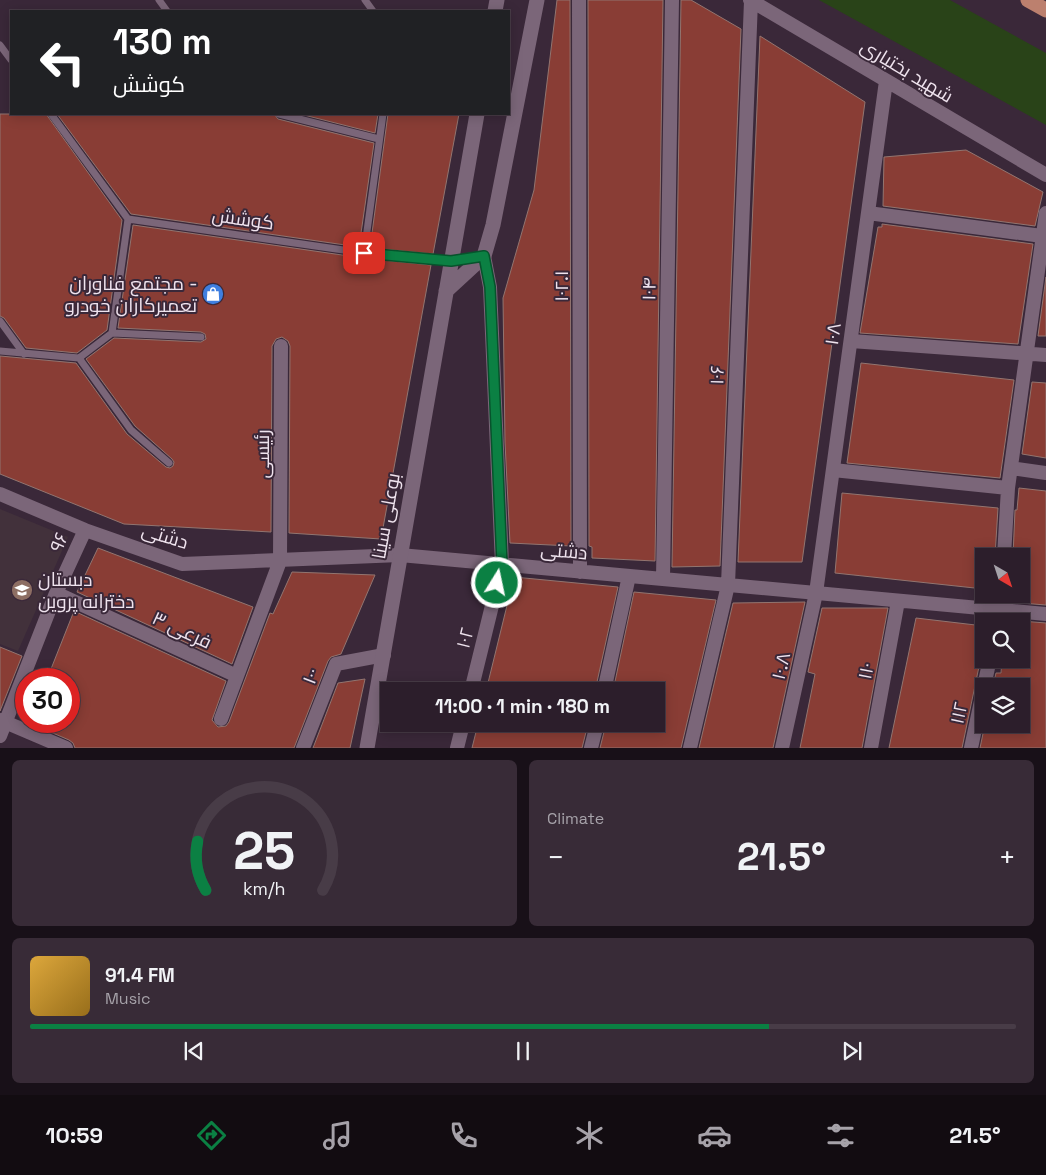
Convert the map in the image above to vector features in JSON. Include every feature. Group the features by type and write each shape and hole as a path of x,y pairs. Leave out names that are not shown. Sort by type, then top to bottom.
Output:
{"highway":[{"path":"1028,0 1046,10"}],"main road":[{"path":"446,292 484,256 493,226 536,0"},
{"name":"بوعلی سینا","path":"367,748 477,115"}],"street":[{"name":"۱۰۲.۱","path":"579,0 580,572"},
{"name":"۱۰۴","path":"663,579 672,0"},
{"name":"شهید بختیاری","path":"750,0 1046,175"},
{"name":"۱۰۶","path":"690,748 728,585 750,0"},
{"name":"۱۰۸","path":"816,593 886,81"},
{"path":"868,213 1042,236"},
{"path":"1004,548 1008,488 1046,213"},
{"name":"۱۰۲","path":"473,682 502,564 490,287 484,256"},
{"path":"851,341 1046,355"},
{"name":"رئیسی","path":"280,561 281,346"},
{"path":"1011,468 1046,473"},
{"path":"833,470 1008,488"},
{"name":"دشتی","path":"0,494 85,530 182,564 400,555 898,601 985,613"},
{"name":"۹۶","path":"0,736 3,721 56,593 85,530"},
{"path":"221,720 280,561"},
{"path":"606,682 629,576"},
{"name":"فرعی ۳","path":"56,593 237,676"},
{"name":"۱۰.۸","path":"782,748 816,593"},
{"name":"۱۱۰","path":"871,748 898,601"},
{"name":"دشتی","path":"1030,614 1046,614"},
{"name":"۱۰۰","path":"303,748 336,664 384,655"},
{"path":"3,721 66,748"},
{"name":"۱۱۲","path":"970,748 975,726"},
{"path":"457,748 461,732"},
{"path":"591,748 595,732"}],"lane":[{"path":"0,45 10,59"},
{"path":"52,115 128,219 112,333"},
{"path":"283,115 379,139"},
{"path":"364,253 383,115"},
{"name":"کوشش","path":"128,219 364,253 451,261 484,256"},
{"path":"0,321 24,354"},
{"path":"0,351 79,358 112,333 202,336"},
{"path":"79,358 131,430 169,463"}],"shaded area":[{"name":"دبستان دخترانه پروین","path":"0,509 68,537 18,651 0,644"}],"green space":[{"path":"819,0 950,0 1046,53 1046,125"}],"building":[{"path":"557,0 570,0 571,546 510,543 505,442 503,298 534,190"},
{"path":"588,0 663,0 655,561 592,558 592,547 589,546"},
{"path":"681,0 691,0 741,29 720,566 672,567"},
{"path":"760,36 865,102 802,562 738,562"},
{"path":"0,114 47,115 122,220 107,330 77,353 26,348 4,318 0,316"},
{"path":"58,115 275,115 278,119 374,143 359,247 131,214"},
{"path":"304,115 378,115 375,133"},
{"path":"388,115 459,115 433,254 370,248"},
{"path":"966,150 1043,192 1035,226 883,206 884,157"},
{"path":"882,224 1033,244 1018,344 860,333 878,227 882,227"},
{"path":"133,225 363,258 431,265 381,539 289,533 290,346 288,341 282,337 276,339 272,346 271,532 124,524 0,474 0,356 76,363 127,434 166,467 170,468 173,466 174,462 172,459 135,426 86,359 114,338 201,342 206,339 205,334 201,332 118,328"},
{"path":"1046,277 1046,336 1038,336"},
{"path":"861,363 1014,380 1000,478 847,463"},
{"path":"1032,382 1046,383 1046,458 1022,454"},
{"path":"1019,488 1046,491 1046,605 1021,603 1030,603 1030,548 1013,548 1015,510 1017,510"},
{"path":"842,493 998,508 996,548 975,548 975,588 835,573"},
{"path":"98,548 253,607 232,664 77,592"},
{"path":"292,572 375,575 341,654 331,657 328,661 294,748 75,748 69,740 53,733 80,733 80,668 51,668 74,611 226,681 212,720 218,727 226,726 229,722 270,613 273,614"},
{"path":"514,577 618,587 597,682 488,682"},
{"path":"634,592 716,600 681,748 600,748 604,732 665,732 665,682 615,682"},
{"path":"805,602 773,748 699,748 733,603"},
{"path":"822,608 888,608 862,748 800,748 815,674 808,672"},
{"path":"916,618 975,625 975,668 979,668 977,678 975,678 962,748 889,748"},
{"path":"1030,622 1046,623 1046,748 980,748 983,733 1030,733 1030,678 995,678 996,673 1001,673 1001,668 1030,668"},
{"path":"0,647 22,656 17,668 15,668 15,674 0,711"},
{"path":"365,679 350,748 313,748 338,683"},
{"path":"476,732 586,732 582,748 472,748"}],"place":[{"name":"مجتمع فناوران - تعمیرکاران خودرو","path":"213,294"},
{"name":"دبستان دخترانه پروین","path":"22,590"}],"route":[{"path":"364,253 451,261 484,256 490,287 502,564 497,583"}]}
